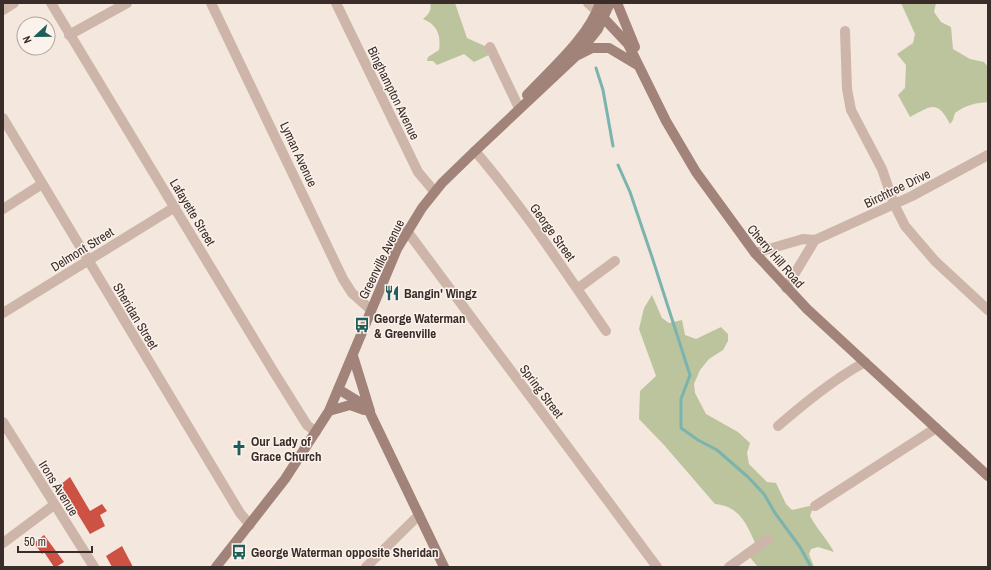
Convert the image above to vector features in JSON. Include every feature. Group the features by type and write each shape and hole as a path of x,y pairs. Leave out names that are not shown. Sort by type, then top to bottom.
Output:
{"main road":[{"name":"Greenville Avenue","path":"519,108 520,102 580,37 600,11 610,3"},
{"path":"618,3 624,23 652,83 656,99"},
{"name":"Greenville Avenue","path":"216,567 285,479 329,411 371,310 407,231 434,191 519,108 529,101 577,55 600,11"},
{"name":"Cherry Hill Road","path":"600,11 628,44 696,172 755,254 786,288 988,476"},
{"path":"577,55 592,48 609,48 639,66"},
{"path":"353,356 370,413 444,567"},
{"path":"338,389 361,403 370,413"},
{"path":"329,411 350,405 370,413"}],"street":[{"path":"3,10 14,3"},
{"name":"Lafayette Street","path":"51,3 272,369 307,425 316,432"},
{"path":"69,35 127,3"},
{"name":"Binghampton Avenue","path":"336,3 418,172 434,191"},
{"path":"588,3 600,11"},
{"name":"Lyman Avenue","path":"214,4 344,279 352,293 371,310"},
{"path":"845,31 847,89 851,110 882,169 894,204 905,226 922,248 988,310"},
{"path":"490,47 519,108"},
{"name":"Sheridan Street","path":"3,118 87,261 236,507 250,524"},
{"name":"George Street","path":"475,151 497,176 606,331"},
{"name":"Birchtree Drive","path":"755,254 803,239 815,240 894,204 988,155"},
{"path":"3,209 42,184"},
{"name":"Delmont Street","path":"3,313 175,207"},
{"name":"Spring Street","path":"407,231 657,567"},
{"path":"786,288 815,240"},
{"path":"577,289 615,261"},
{"path":"778,426 822,389 842,375 865,362"},
{"name":"Irons Avenue","path":"3,422 94,567"},
{"path":"815,506 936,428"},
{"path":"3,543 54,505"},
{"path":"366,567 419,515"},
{"path":"729,567 768,539"}],"green space":[{"path":"430,3 455,3 467,38 487,47 491,54 474,62 464,54 437,65 433,61 427,61 428,57 439,50 440,45 439,36 435,28 428,21 423,19 430,12"},
{"path":"901,3 936,3 934,12 941,22 951,27 953,49 970,59 984,62 988,67 988,102 971,105 959,110 955,113 950,124 941,111 933,107 923,110 910,117 898,95 905,88 906,65 897,54 913,43 915,34"},
{"path":"652,295 662,318 669,323 682,320 685,335 696,339 721,327 728,334 728,341 723,350 709,359 700,370 694,384 695,393 706,414 738,432 750,443 747,453 749,464 767,482 776,483 786,504 792,510 814,505 810,516 834,552 818,547 811,549 809,554 814,567 758,567 747,554 756,545 742,518 731,508 715,504 664,445 639,419 640,391 656,376 639,329 644,308"}],"building":[{"path":"70,477 90,511 102,504 107,511 100,515 105,526 90,534 60,485"},
{"path":"44,535 64,562 56,567 54,567 44,552 42,554 34,543"},
{"path":"122,546 133,567 112,567 106,556"}],"waterway":[{"path":"596,68 603,90 613,146"},
{"path":"618,165 630,192 690,375 681,399 681,428 698,440 717,450 748,477 764,494 775,513 800,547 811,567"}],"place":[{"name":"Bangin' Wingz","path":"392,293"},
{"name":"George Waterman & Greenville","path":"362,325"},
{"name":"Our Lady of Grace Church","path":"239,448"},
{"name":"George Waterman opposite Sheridan","path":"239,552"}]}
